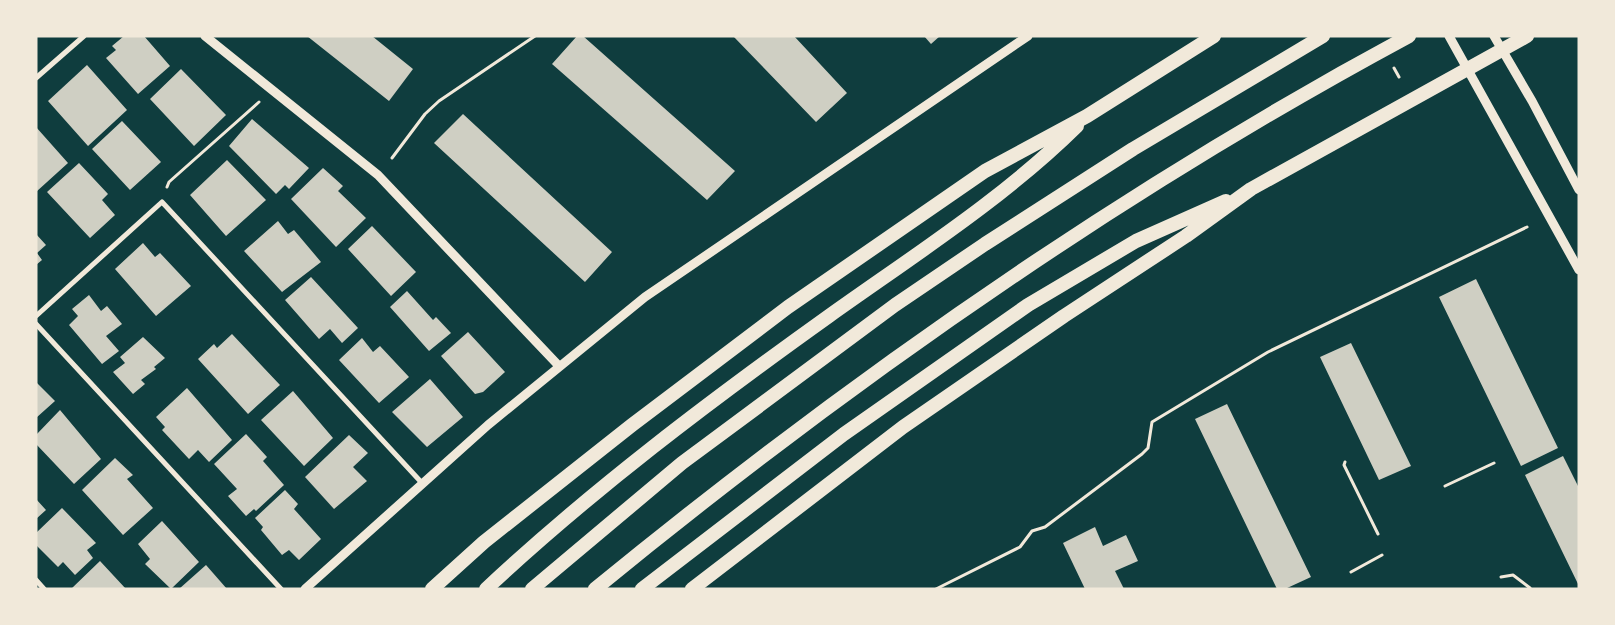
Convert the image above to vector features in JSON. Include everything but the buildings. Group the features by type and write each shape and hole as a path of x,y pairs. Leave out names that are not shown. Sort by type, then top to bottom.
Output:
{"highway":[{"path":"432,589 500,530 788,307 985,170 1087,116 1214,36"},
{"path":"532,589 682,463 895,305 1006,231 1209,103 1323,36"},
{"path":"595,589 716,491 915,343 1030,265 1228,140 1409,36"},
{"path":"642,589 844,434 1028,305 1136,241 1251,189 1526,36"},
{"path":"486,589 598,491 664,440 786,347 960,224 1040,163 1087,116"},
{"path":"692,589 903,427 1064,316 1186,236 1251,189"}],"street":[{"path":"36,78 84,36"},
{"path":"205,36 378,175 559,366"},
{"path":"305,589 422,483 559,366 653,292 1028,36"},
{"path":"1449,36 1579,270"},
{"path":"1494,36 1532,101 1579,190"},
{"path":"36,316 162,202 422,483"},
{"path":"36,324 281,589"},
{"path":"36,580 44,589"}],"path":[{"path":"392,158 425,114 439,101 535,36"},
{"path":"162,202 169,182 273,90"},
{"path":"936,589 1020,547 1032,531 1045,527 1138,459 1148,448 1152,422 1268,352 1527,227"},
{"path":"1345,462 1344,465 1378,534"},
{"path":"1445,486 1494,463"},
{"path":"1351,572 1382,555"},
{"path":"1502,577 1514,575 1530,588"}]}
